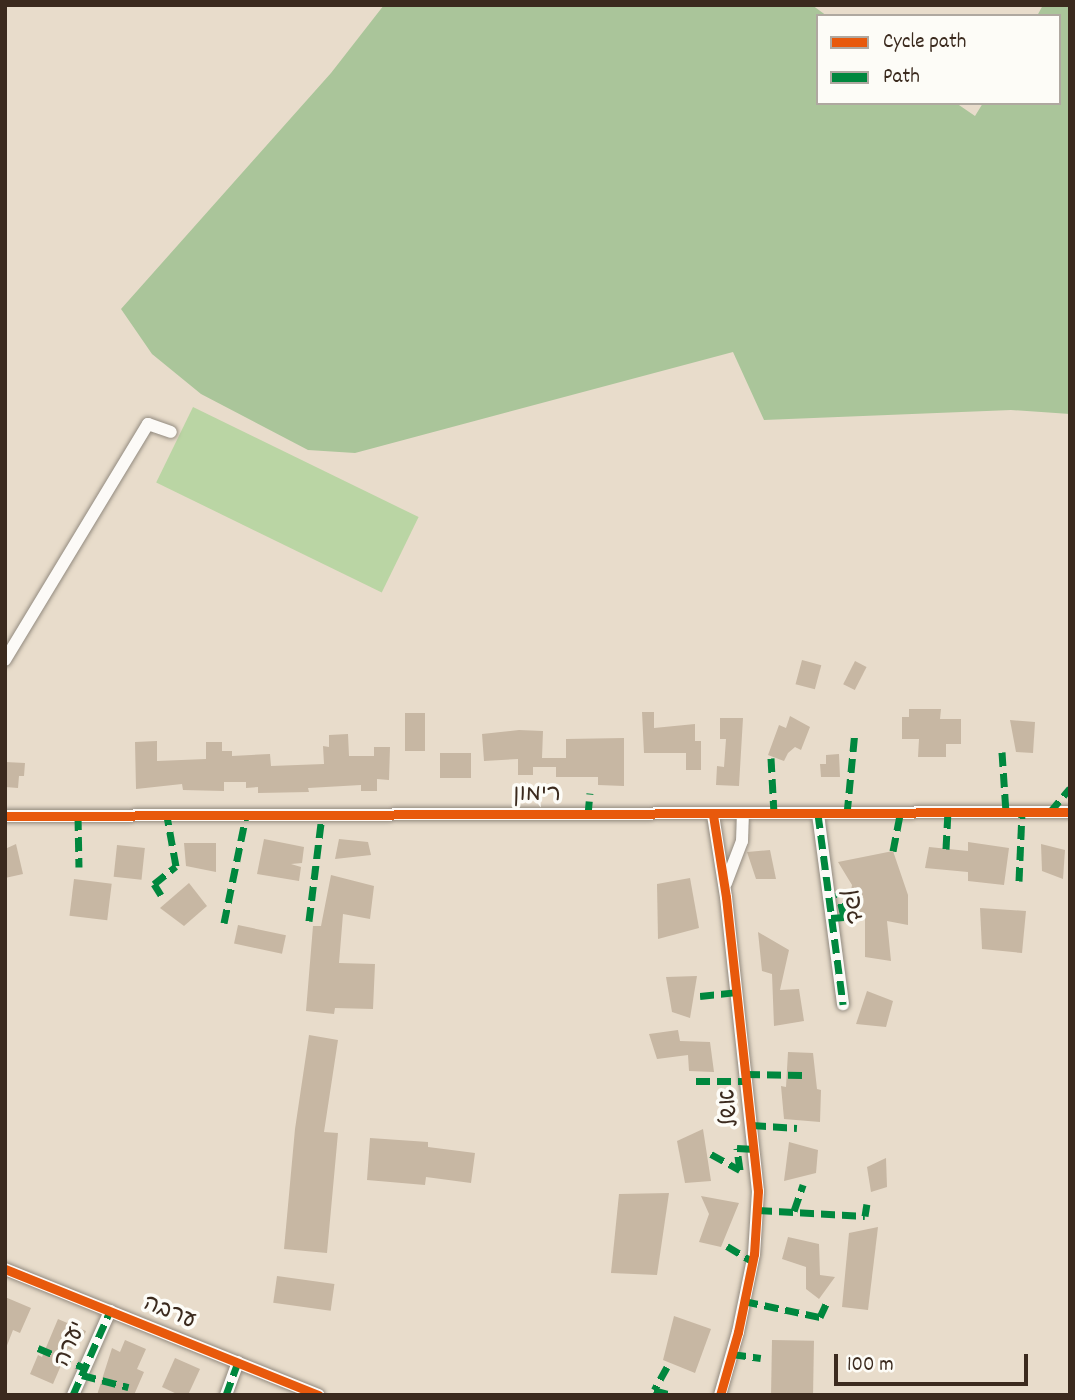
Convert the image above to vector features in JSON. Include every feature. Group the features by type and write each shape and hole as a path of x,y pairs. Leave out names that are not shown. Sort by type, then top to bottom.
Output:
{"street":[{"path":"5,660 148,424 171,432"},
{"name":"רימון","path":"5,816 1070,812"},
{"name":"אשל","path":"726,897 726,882 742,841 743,814"},
{"name":"גפן","path":"818,814 843,1004"},
{"name":"אשל","path":"713,815 726,897 758,1191 754,1254 738,1332 720,1395"},
{"name":"ערבה","path":"5,1269 319,1395"},
{"name":"יערה","path":"73,1395 110,1311"},
{"path":"226,1395 238,1362"}],"green space":[{"path":"384,5 812,5 824,14 816,14 816,105 959,105 975,116 982,105 1061,105 1061,14 1038,14 1043,5 1070,5 1070,414 1011,410 764,420 733,352 355,453 308,450 201,394 152,354 121,309 331,73"},
{"path":"193,407 419,517 382,593 156,482"}],"building":[{"path":"802,660 821,665 815,689 796,684"},
{"path":"855,661 867,667 855,690 843,684"},
{"path":"909,709 941,709 940,719 961,719 961,744 946,744 946,757 918,757 919,739 902,739 902,717 909,717"},
{"path":"642,712 654,712 654,728 695,724 695,741 701,741 701,770 686,770 686,753 644,753"},
{"path":"405,713 425,713 425,751 405,751"},
{"path":"790,716 810,727 801,750 795,747 784,761 768,755 779,725 786,728"},
{"path":"720,718 743,718 739,786 716,785 717,766 724,767 726,739 720,739"},
{"path":"1010,720 1035,722 1033,753 1016,752"},
{"path":"519,730 543,731 542,758 566,758 566,739 624,738 624,786 598,785 598,777 556,777 556,767 533,767 533,775 518,775 518,759 484,761 482,734"},
{"path":"348,734 349,756 374,756 374,747 390,747 389,780 377,779 377,791 361,791 361,785 308,788 309,792 258,793 258,787 246,788 246,782 224,782 224,791 183,790 182,784 136,789 135,742 157,741 157,761 206,759 206,742 222,742 222,751 232,751 232,756 270,754 271,766 324,764 323,746 329,747 329,735"},
{"path":"440,753 471,753 471,778 440,778"},
{"path":"839,754 840,777 821,777 820,764 826,764 826,755"},
{"path":"5,762 25,763 24,776 19,776 18,788 5,787"},
{"path":"264,839 304,847 302,863 291,864 301,867 299,881 257,874"},
{"path":"339,839 368,842 371,855 335,859"},
{"path":"968,842 1009,848 1004,885 968,881 968,872 925,868 929,847 968,851"},
{"path":"184,843 216,843 216,872 186,866"},
{"path":"16,844 23,874 5,878 5,849"},
{"path":"1041,844 1065,850 1063,879 1042,871"},
{"path":"117,845 145,848 142,880 114,877"},
{"path":"770,850 776,879 756,879 747,852"},
{"path":"893,851 908,895 908,925 887,921 891,961 865,957 865,915 847,912 852,885 838,862"},
{"path":"331,875 374,886 370,919 343,914 339,963 375,964 373,1009 335,1008 334,1014 306,1011 313,926 321,926"},
{"path":"690,878 699,928 658,939 657,884"},
{"path":"74,879 112,884 107,920 69,916"},
{"path":"189,883 207,906 184,926 160,908"},
{"path":"980,908 1026,911 1022,953 982,949"},
{"path":"238,925 286,935 282,954 234,944"},
{"path":"758,932 789,950 780,990 799,989 804,1021 774,1026 772,974 762,971"},
{"path":"697,976 690,1018 672,1012 666,977"},
{"path":"867,991 893,1001 886,1027 856,1024"},
{"path":"678,1030 680,1041 710,1042 714,1072 689,1071 688,1055 657,1059 649,1034"},
{"path":"309,1035 338,1040 324,1132 338,1133 327,1253 284,1249 295,1129"},
{"path":"788,1052 813,1053 817,1089 821,1090 820,1122 784,1119 781,1086 786,1087"},
{"path":"703,1129 711,1181 685,1183 677,1141"},
{"path":"370,1138 428,1142 428,1147 475,1153 471,1183 426,1177 425,1185 367,1180"},
{"path":"789,1142 818,1150 816,1173 784,1181"},
{"path":"886,1158 887,1187 871,1192 867,1167"},
{"path":"669,1193 657,1275 611,1273 619,1194"},
{"path":"701,1196 739,1203 721,1247 699,1242 709,1214"},
{"path":"878,1227 868,1310 842,1307 849,1233"},
{"path":"788,1237 819,1244 820,1275 835,1277 819,1299 806,1289 806,1267 782,1259"},
{"path":"277,1276 334,1284 331,1311 273,1303"},
{"path":"5,1297 31,1308 20,1333 13,1330 6,1348"},
{"path":"674,1316 711,1329 695,1373 663,1360"},
{"path":"58,1319 86,1331 82,1341 76,1339 72,1350 68,1349 53,1384 30,1374 38,1355 42,1357"},
{"path":"125,1340 146,1349 137,1369 144,1372 134,1395 97,1395 112,1348 120,1352"},
{"path":"772,1340 814,1341 813,1394 771,1393"},
{"path":"175,1358 200,1369 188,1395 179,1395 162,1387"}],"marked path":[{"path":"847,814 855,731"},
{"path":"1002,752 1006,813"},
{"path":"771,758 774,814"},
{"path":"1050,812 1070,788"},
{"path":"588,815 590,793"},
{"path":"1019,881 1022,813"},
{"path":"818,814 843,1004"},
{"path":"893,851 900,814"},
{"path":"946,849 948,814"},
{"path":"309,921 322,815"},
{"path":"78,816 79,867"},
{"path":"161,895 154,884 176,866 167,816"},
{"path":"224,923 246,816"},
{"path":"831,918 844,917 838,892"},
{"path":"700,996 737,992"},
{"path":"746,1074 802,1075"},
{"path":"696,1081 747,1081"},
{"path":"752,1125 797,1128"},
{"path":"711,1154 740,1170 737,1148 755,1149"},
{"path":"794,1211 803,1185"},
{"path":"758,1210 865,1216 867,1204"},
{"path":"727,1246 752,1261"},
{"path":"744,1301 820,1317 826,1304"},
{"path":"73,1395 110,1311"},
{"path":"38,1348 85,1368"},
{"path":"732,1354 761,1358"},
{"path":"226,1395 238,1362"},
{"path":"667,1367 654,1390 671,1395"},
{"path":"82,1375 128,1387"}],"cycle path":[{"path":"5,816 1070,812"},
{"path":"713,815 726,897 758,1191 754,1254 738,1332 720,1395"},
{"path":"5,1269 319,1395"}]}
